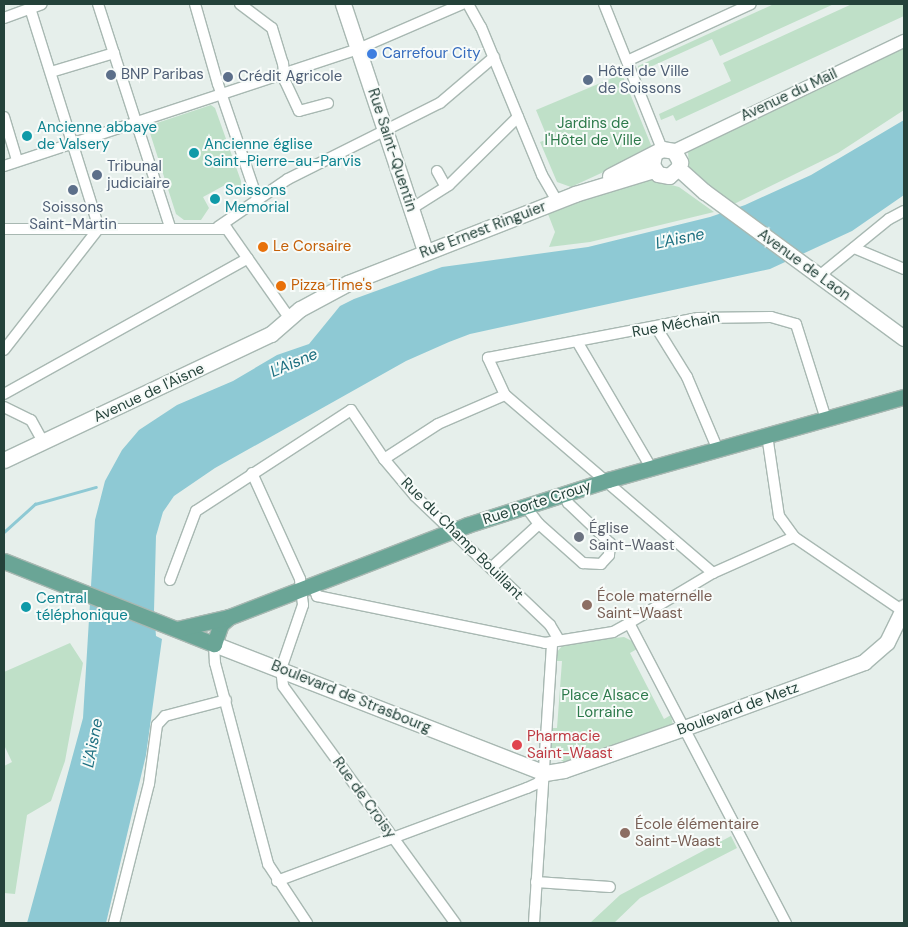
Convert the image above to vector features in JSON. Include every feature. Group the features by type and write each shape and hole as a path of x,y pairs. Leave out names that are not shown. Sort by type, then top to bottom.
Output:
{"main road":[{"name":"Rue Saint-Quentin","path":"344,4 426,252"},
{"path":"575,194 654,170 663,152"},
{"path":"663,152 680,162 674,172"},
{"path":"575,194 663,152"},
{"name":"Avenue de Laon","path":"654,170 674,172 705,192 904,338"},
{"name":"Rue Ernest Ringuier","path":"290,320 328,293 426,252 575,194"},
{"name":"Avenue de l'Aisne","path":"4,460 271,334 290,320"},
{"name":"Rue Porte Crouy","path":"177,629 229,617 309,594 453,531 608,480 904,397"},
{"name":"Boulevard de Strasbourg","path":"4,561 545,773"},
{"name":"Boulevard de Metz","path":"545,773 564,770 864,662 888,642 904,609"},
{"path":"220,646 221,624 229,617"}],"street":[{"path":"4,18 42,4"},
{"path":"98,4 170,227"},
{"path":"195,4 221,93 257,198"},
{"path":"240,4 272,28 285,71 285,81 299,111 328,103"},
{"path":"4,166 72,141 358,49 462,4"},
{"path":"468,4 494,57 542,175 557,201"},
{"path":"604,4 663,152"},
{"path":"627,61 751,4"},
{"path":"30,8 99,228"},
{"name":"Avenue du Mail","path":"663,152 904,41"},
{"path":"50,72 114,53"},
{"path":"226,230 237,216 257,198 288,178 440,103 494,57"},
{"path":"412,211 446,187 518,116"},
{"path":"4,117 17,160"},
{"path":"437,171 446,187"},
{"path":"816,274 904,211"},
{"path":"226,230 237,216"},
{"path":"4,229 170,227 226,230 248,258 290,320"},
{"path":"4,350 99,228"},
{"path":"854,248 904,269"},
{"path":"4,394 248,258"},
{"name":"Rue Méchain","path":"505,395 488,358 578,343 698,318 741,315 794,322 826,419"},
{"path":"656,327 687,377 718,450"},
{"path":"578,343 652,469"},
{"path":"384,459 438,424 505,395 608,480 713,573"},
{"path":"4,408 31,420 43,442"},
{"name":"Rue du Champ Bouillant","path":"252,473 352,410 384,459 415,496 550,625 556,641"},
{"path":"767,435 779,516 794,537 904,609"},
{"path":"170,580 196,511 252,473 300,580 309,594 556,641 613,632 713,573 794,537"},
{"path":"526,508 539,524 583,563 595,566 606,560 611,548 610,543 568,503 565,494"},
{"path":"490,568 539,524"},
{"path":"281,668 309,594"},
{"path":"629,623 786,923"},
{"path":"534,923 556,641"},
{"path":"220,646 216,668 226,700 262,845 277,881 307,923"},
{"name":"Rue de Croisy","path":"281,668 287,693 455,923"},
{"path":"114,923 149,784 157,725 165,716 226,700"},
{"path":"277,881 538,783 545,773"},
{"path":"536,882 610,887"}],"green space":[{"path":"774,4 834,4 720,56 712,39 639,72 638,66"},
{"path":"852,4 904,4 904,16 676,121 673,115 661,120 659,114 731,81 723,63"},
{"path":"904,48 904,110 838,153 734,204 689,169 688,151"},
{"name":"Jardins de l'Hôtel de Ville","path":"622,74 651,145 649,151 571,187 557,182 540,142 548,139 536,110"},
{"path":"211,105 215,108 241,181 241,193 231,195 225,185 203,197 209,208 201,220 184,220 176,214 149,130 151,125"},
{"path":"644,178 679,187 714,212 590,242 549,247 555,232 548,214"},
{"name":"Place Alsace Lorraine","path":"624,637 632,641 637,649 630,653 664,719 671,715 673,725 570,767 549,751 550,728 557,728 562,661 554,661 555,654 565,643"},
{"path":"70,643 83,663 65,761 51,801 27,815 15,894 4,893 4,766 12,762 4,745 4,672"},
{"path":"731,836 737,848 640,898 614,923 590,923 620,895"}],"water":[{"name":"L'Aisne","path":"904,120 904,195 852,231 770,269 470,334 449,342 406,361 215,468 174,496 163,512 156,536 154,611 156,636 162,639 146,755 106,923 27,923 83,718 95,520 105,481 122,450 139,430 177,405 233,381 277,355 309,344 340,306 354,299 442,267 588,247 710,217 745,205 811,175"}],"waterway":[{"path":"4,532 35,504 96,487"}],"place":[{"name":"Carrefour City","path":"372,54"},
{"name":"BNP Paribas","path":"111,75"},
{"name":"Crédit Agricole","path":"228,77"},
{"name":"Hôtel de Ville de Soissons","path":"588,80"},
{"name":"Ancienne abbaye de Valsery","path":"27,136"},
{"name":"Ancienne église Saint-Pierre-au-Parvis","path":"194,153"},
{"name":"Tribunal judiciaire","path":"97,175"},
{"name":"Soissons Saint-Martin","path":"73,190"},
{"name":"Soissons Memorial","path":"215,199"},
{"name":"Le Corsaire","path":"263,247"},
{"name":"Pizza Time's","path":"281,286"},
{"name":"Église Saint-Waast","path":"579,537"},
{"name":"École maternelle Saint-Waast","path":"587,605"},
{"name":"Central téléphonique","path":"26,607"},
{"name":"Pharmacie Saint-Waast","path":"517,745"},
{"name":"École élémentaire Saint-Waast","path":"625,833"}]}
